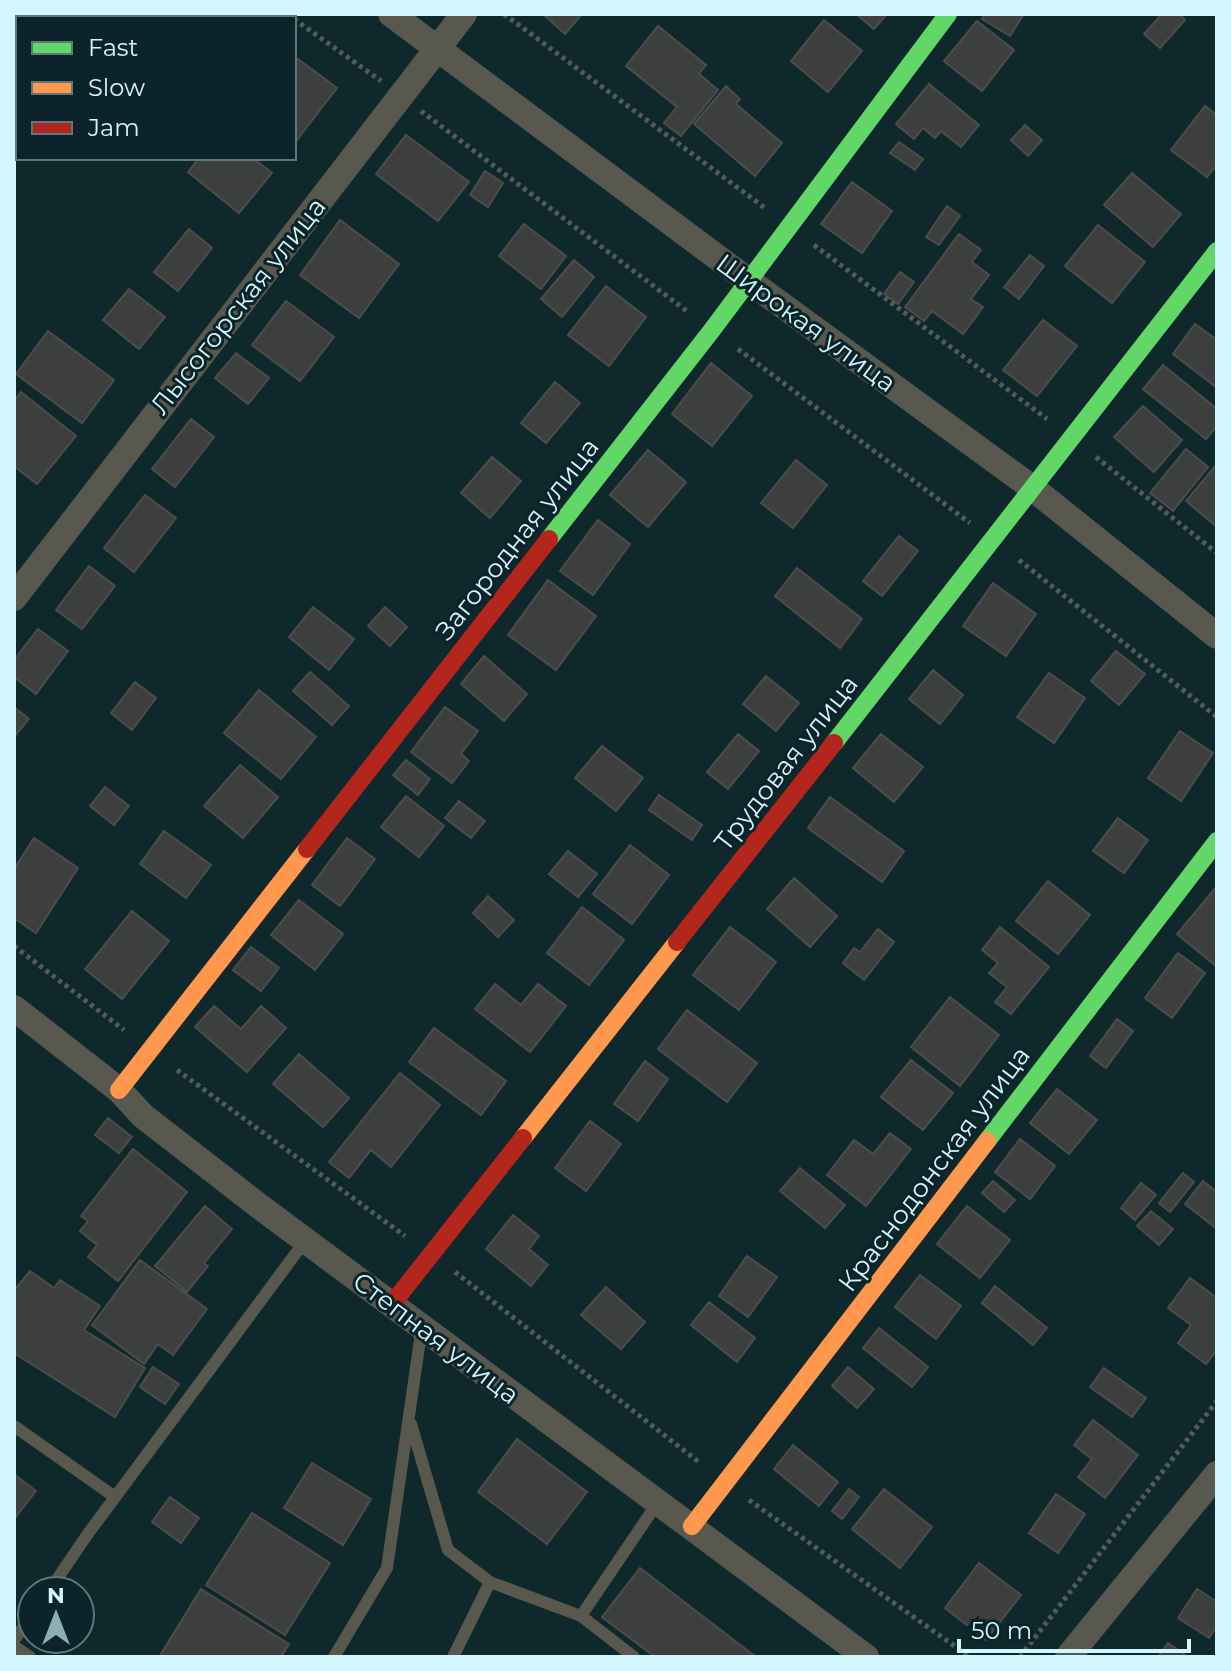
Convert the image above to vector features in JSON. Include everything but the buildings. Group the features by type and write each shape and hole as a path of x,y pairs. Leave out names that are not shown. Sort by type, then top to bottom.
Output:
{"street":[{"name":"Широкая улица","path":"391,14 1031,487 1217,636"},
{"name":"Лысогорская улица","path":"14,598 464,14"},
{"name":"Загородная улица","path":"119,1090 712,330 948,14"},
{"name":"Трудовая улица","path":"392,1304 994,540 1031,487 1217,251"},
{"name":"Краснодонская улица","path":"692,1526 1217,841"},
{"name":"Степная улица","path":"14,1008 119,1090 143,1116 305,1241 866,1657"},
{"path":"1068,1657 1217,1474"}],"lane":[{"path":"60,1575 305,1241"},
{"path":"334,1657 387,1568 422,1326"},
{"path":"409,1419 448,1550 490,1582 581,1616 634,1657"},
{"path":"14,1426 115,1497"},
{"path":"581,1616 658,1502"},
{"path":"453,1657 490,1582"},
{"path":"14,1646 30,1657"}],"path":[{"path":"504,14 1071,437 1217,553"},
{"path":"296,20 994,540 1217,717"},
{"path":"14,946 151,1051 432,1255 727,1484 970,1657"},
{"path":"1020,1657 1217,1401"}],"traffic: fast":[{"path":"549,539 712,330 948,14"},
{"path":"834,743 1217,251"},
{"path":"987,1141 1217,841"}],"traffic: slow":[{"path":"119,1090 307,849"},
{"path":"523,1138 677,942"},
{"path":"692,1526 987,1141"}],"traffic: jam":[{"path":"307,849 549,539"},
{"path":"677,942 834,743"},
{"path":"392,1304 523,1138"}]}
